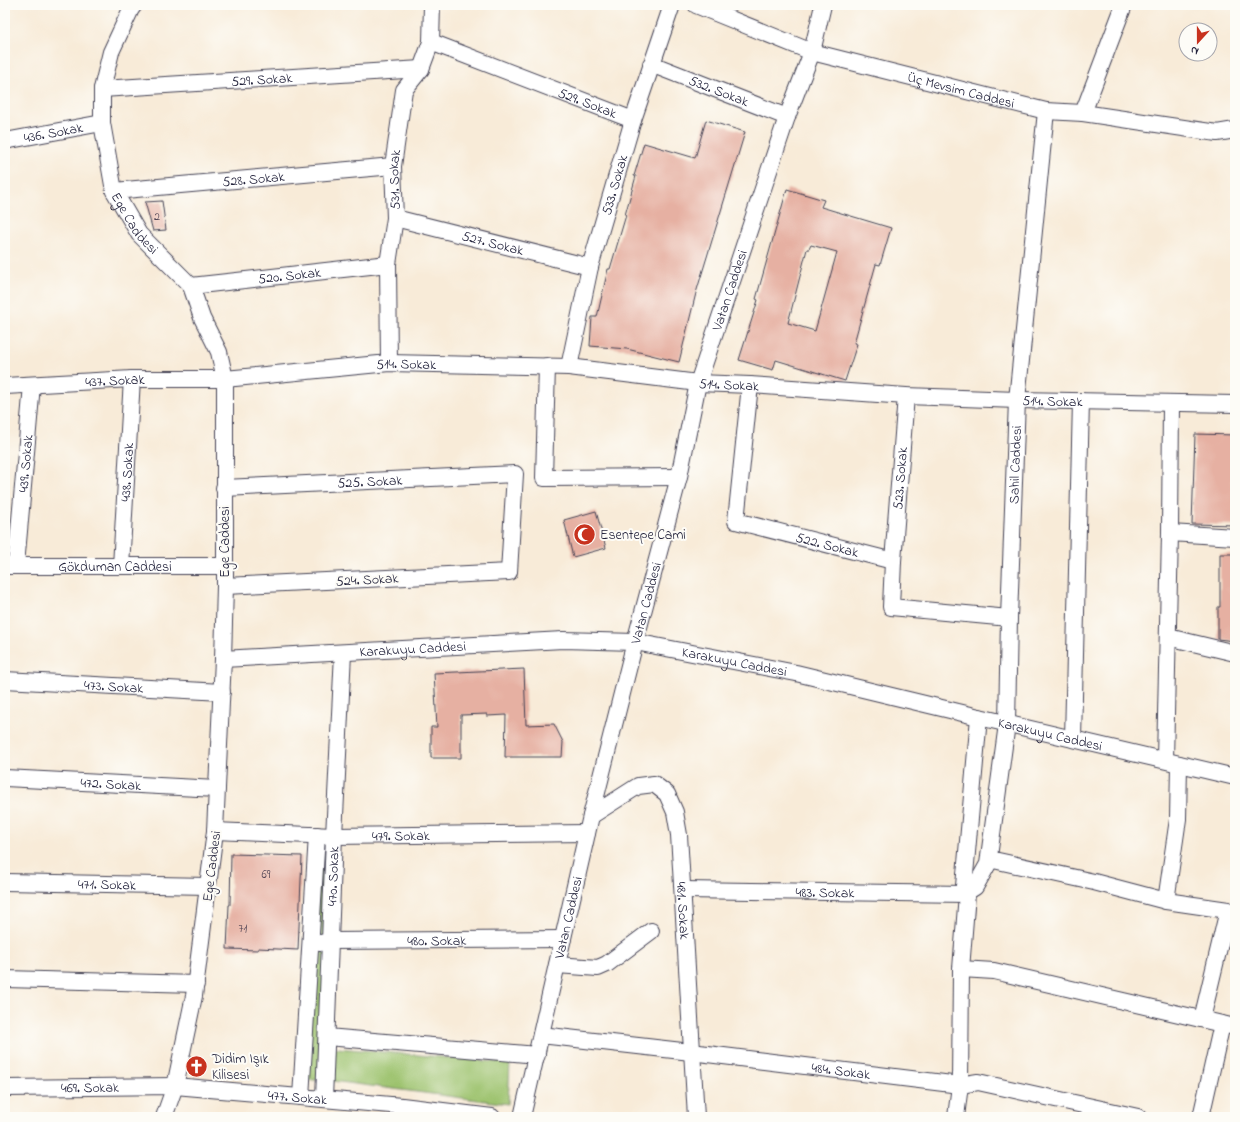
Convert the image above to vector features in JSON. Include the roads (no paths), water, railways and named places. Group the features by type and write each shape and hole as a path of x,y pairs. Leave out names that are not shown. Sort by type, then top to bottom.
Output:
{"street":[{"name":"Ege Caddesi","path":"134,5 111,52 102,89 102,123 114,191 140,234 191,286 202,318 219,352 225,379 225,586 222,692 215,831 196,984 175,1086 164,1117"},
{"name":"531. Sokak","path":"389,363 388,264 395,218 393,166 404,90 421,69 431,42 432,5"},
{"name":"533. Sokak","path":"569,367 590,267 633,120 672,5"},
{"name":"Üç Mevsim Caddesi","path":"696,5 812,52 1046,111 1083,113 1217,133 1235,130"},
{"name":"Vatan Caddesi","path":"522,1117 591,816 679,477 698,383 787,117 812,52 823,5"},
{"path":"1083,113 1124,5"},
{"name":"529. Sokak","path":"431,42 633,120"},
{"name":"532. Sokak","path":"652,64 787,117"},
{"name":"529. Sokak","path":"102,89 421,69"},
{"name":"Sahil Caddesi","path":"967,893 975,887 988,864 1007,724 1009,618 1017,400 1046,111"},
{"name":"436. Sokak","path":"5,141 102,123"},
{"name":"528. Sokak","path":"114,191 393,166"},
{"name":"527. Sokak","path":"395,218 590,267"},
{"name":"520. Sokak","path":"191,286 388,264"},
{"name":"514. Sokak","path":"225,379 389,363 546,366 569,367 698,383 750,385 906,396 1017,400 1235,404"},
{"path":"546,366 544,478 679,477"},
{"name":"437. Sokak","path":"5,386 132,379 225,379"},
{"name":"438. Sokak","path":"121,566 132,379"},
{"name":"439. Sokak","path":"10,565 32,385"},
{"name":"522. Sokak","path":"750,385 736,521 893,561"},
{"name":"523. Sokak","path":"893,561 906,396"},
{"path":"1073,739 1081,401"},
{"path":"1166,901 1178,819 1172,762 1168,637 1172,403"},
{"name":"525. Sokak","path":"224,488 515,474 509,572"},
{"path":"1170,533 1235,537"},
{"path":"893,561 891,606 1009,618"},
{"name":"Gökduman Caddesi","path":"10,565 224,566"},
{"name":"524. Sokak","path":"225,586 509,572"},
{"path":"1168,637 1235,653"},
{"name":"Karakuyu Caddesi","path":"223,659 563,640 635,642 796,673 1235,777"},
{"name":"470. Sokak","path":"324,1099 342,653"},
{"name":"473. Sokak","path":"5,680 222,692"},
{"path":"956,1117 960,1085 961,969 967,893 964,886 979,717"},
{"name":"472. Sokak","path":"5,778 217,789"},
{"name":"481. Sokak","path":"591,816 638,786 654,784 668,794 675,812 679,835 683,890 691,1052 696,1117"},
{"name":"479. Sokak","path":"215,831 317,836 587,833"},
{"name":"470. Sokak","path":"301,1097 317,836"},
{"path":"988,859 1094,882 1166,901 1228,910 1202,1019"},
{"name":"471. Sokak","path":"5,882 208,886"},
{"name":"483. Sokak","path":"683,890 967,893"},
{"path":"557,965 598,968 607,964 651,931"},
{"name":"480. Sokak","path":"310,944 330,941 563,939"},
{"path":"961,969 994,972 1229,1025 1201,1117"},
{"path":"5,979 196,984"},
{"name":"484. Sokak","path":"541,1035 960,1085 978,1082 1138,1117"},
{"path":"326,1037 537,1055"},
{"name":"477. Sokak","path":"175,1086 324,1099 400,1112 492,1117"},
{"name":"469. Sokak","path":"5,1088 175,1086"}],"place":[{"name":"Esentepe Cami","path":"585,534"},
{"name":"Didim Işık Kilisesi","path":"196,1066"}]}
